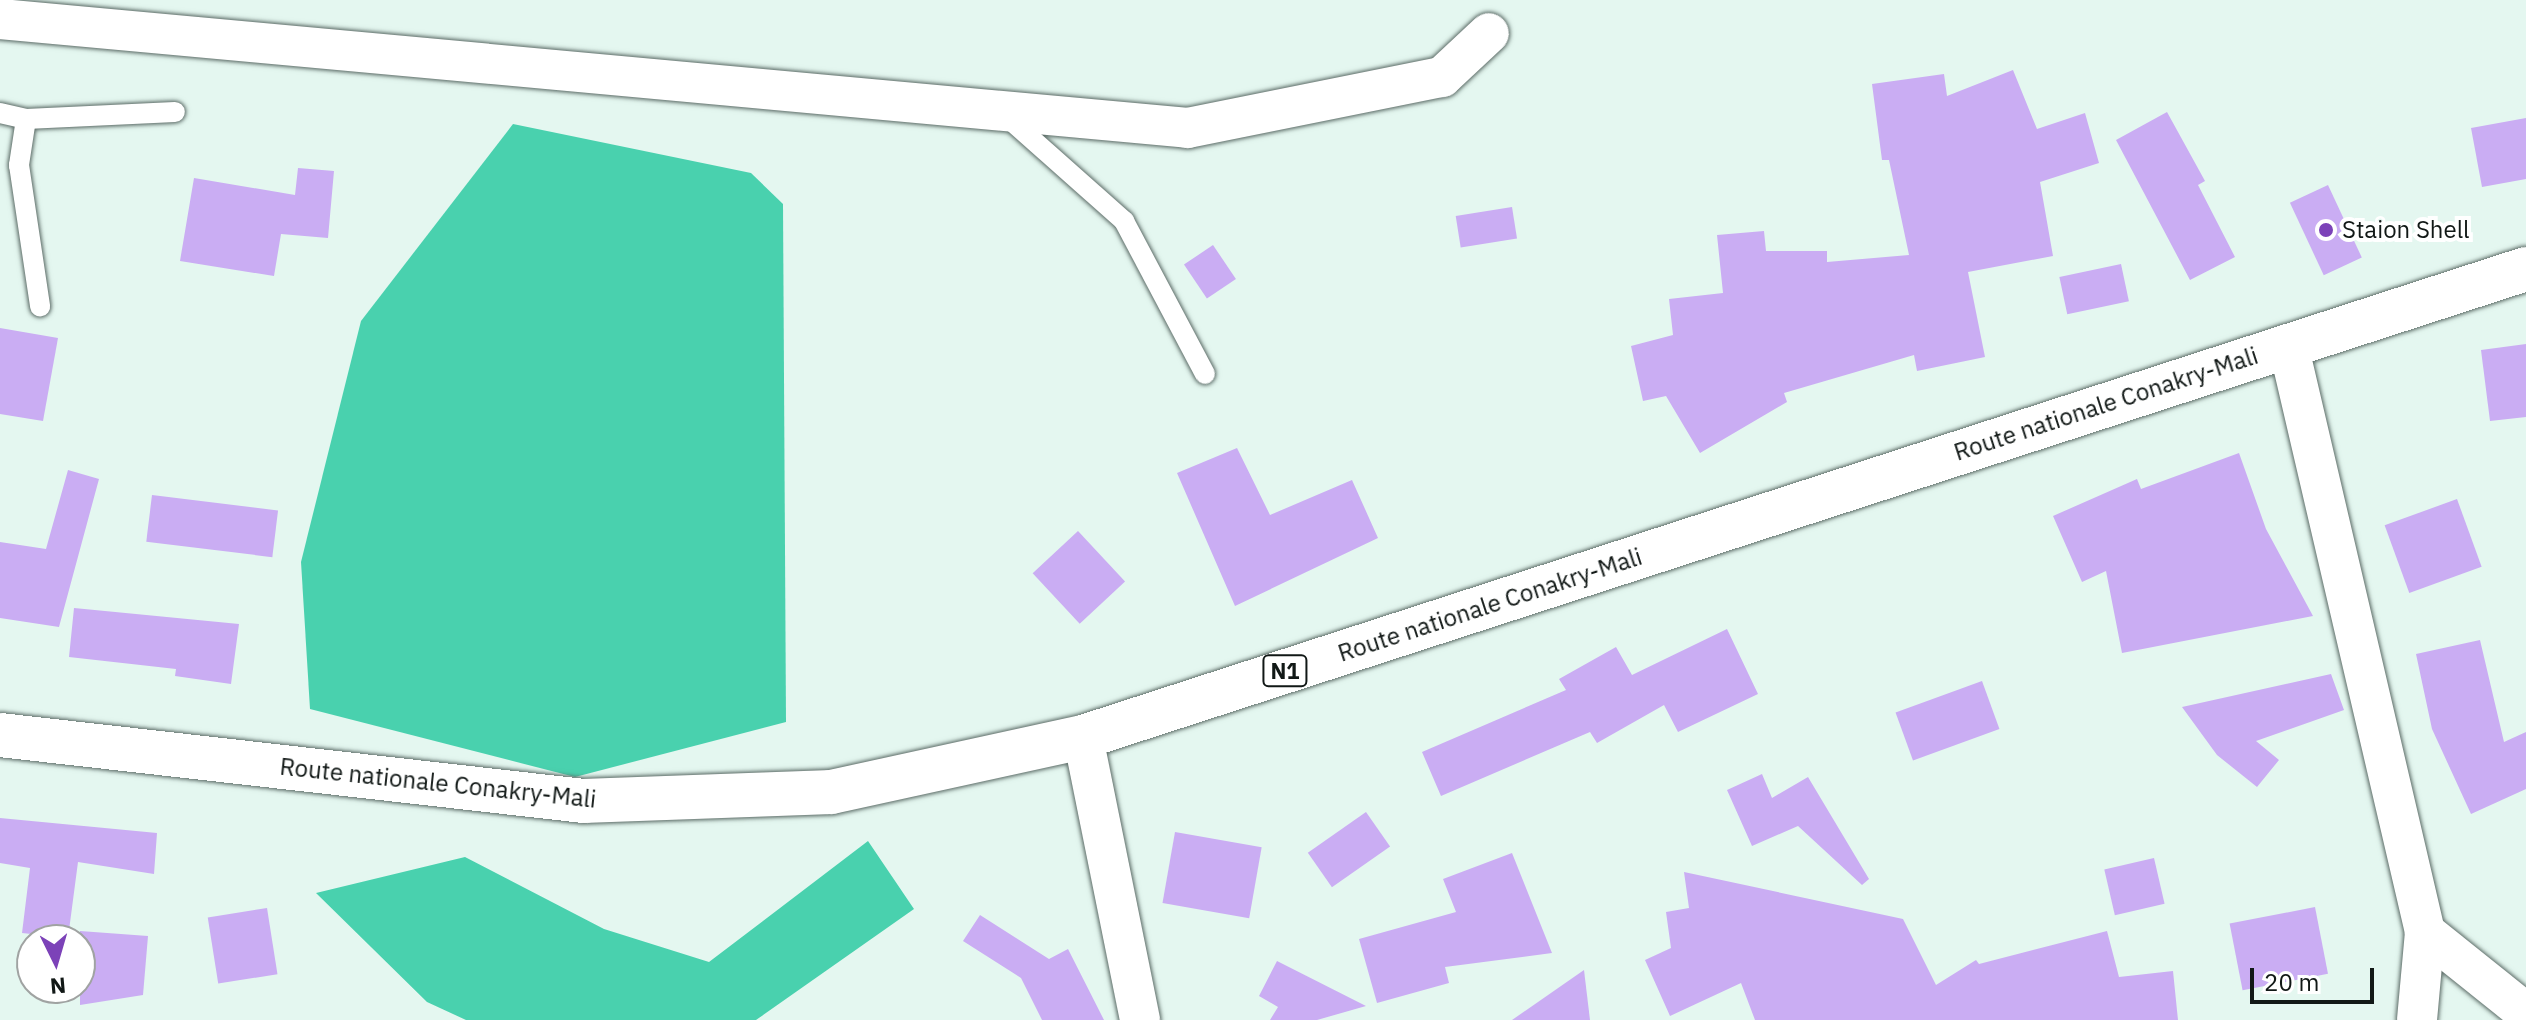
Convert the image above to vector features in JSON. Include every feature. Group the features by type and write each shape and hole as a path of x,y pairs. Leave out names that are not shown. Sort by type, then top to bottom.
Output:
{"highway":[{"name":"Route nationale Conakry-Mali","path":"0,735 584,801 831,792 1083,737 2526,269"}],"street":[{"path":"0,19 1188,128 1442,77 1489,33"},
{"path":"2288,344 2425,932 2417,1020"},
{"path":"1083,737 1126,923 1140,1020"},
{"path":"2425,932 2526,1013"}],"lane":[{"path":"0,113 26,119 175,112"},
{"path":"1001,112 1124,221 1205,374"},
{"path":"26,119 19,165 40,306"}],"green space":[{"path":"513,124 751,173 783,204 786,722 575,777 310,709 301,562 361,321"},
{"path":"868,841 914,909 756,1020 466,1020 427,1002 316,893 465,857 604,929 709,962"}],"building":[{"path":"2013,70 2037,129 2085,113 2099,163 2040,182 2053,256 1968,272 1985,357 1917,371 1914,355 1784,393 1787,402 1700,453 1666,396 1643,401 1631,346 1673,335 1669,299 1723,293 1717,235 1764,231 1766,251 1827,251 1827,262 1909,255 1889,160 1882,160 1872,84 1944,74 1947,96"},
{"path":"2167,112 2205,181 2198,185 2235,257 2190,280 2116,140"},
{"path":"2526,118 2526,179 2482,187 2471,128"},
{"path":"298,168 334,171 328,238 281,234 274,276 180,261 194,178 295,195"},
{"name":"Staion Shell","path":"2328,185 2362,258 2324,275 2290,203"},
{"path":"1512,207 1517,239 1461,248 1456,216"},
{"path":"1213,245 1236,279 1207,299 1184,265"},
{"path":"2121,264 2129,301 2067,314 2059,277"},
{"path":"0,328 58,338 43,421 0,414"},
{"path":"2526,344 2526,417 2490,421 2481,350"},
{"path":"1237,448 1270,515 1352,480 1378,538 1235,606 1177,473"},
{"path":"2239,453 2266,529 2313,616 2122,653 2106,571 2082,582 2053,516 2137,479 2141,489"},
{"path":"68,470 99,479 59,627 0,618 0,542 46,549"},
{"path":"152,495 278,510 272,557 146,542"},
{"path":"2457,499 2482,567 2409,593 2385,525"},
{"path":"1078,531 1125,581 1080,624 1033,573"},
{"path":"74,608 239,624 231,684 175,676 176,669 69,657"},
{"path":"1727,629 1758,694 1678,732 1664,705 1597,743 1590,732 1441,796 1422,752 1566,690 1559,679 1616,647 1632,675"},
{"path":"2480,640 2504,742 2526,732 2526,789 2471,814 2432,729 2416,654"},
{"path":"2331,674 2344,710 2256,741 2279,760 2257,787 2217,755 2182,707"},
{"path":"1982,681 1999,729 1913,760 1896,712"},
{"path":"1762,774 1772,798 1808,777 1869,879 1862,885 1798,826 1752,846 1727,790"},
{"path":"1366,812 1390,846 1332,887 1308,853"},
{"path":"0,818 157,833 154,874 78,862 70,924 23,924 30,868 0,863"},
{"path":"1175,832 1262,847 1249,918 1162,903"},
{"path":"1512,853 1552,953 1445,967 1449,983 1377,1003 1359,939 1456,912 1443,879"},
{"path":"2154,858 2165,904 2115,915 2104,869"},
{"path":"1684,872 1903,919 1936,985 1976,960 1979,964 2107,931 2119,977 2173,971 2178,1020 1755,1020 1741,983 1670,1016 1645,960 1671,948 1666,912 1689,908"},
{"path":"2315,907 2328,974 2243,990 2230,924"},
{"path":"267,908 277,974 218,984 208,917"},
{"path":"980,915 1049,959 1068,949 1104,1020 1042,1020 1021,978 963,941"},
{"path":"96,932 148,936 143,995 96,1002"},
{"path":"1277,961 1366,1006 1317,1020 1270,1020 1278,1007 1259,996"},
{"path":"1584,970 1590,1020 1512,1020"}],"place":[{"name":"Staion Shell","path":"2326,230"}]}
